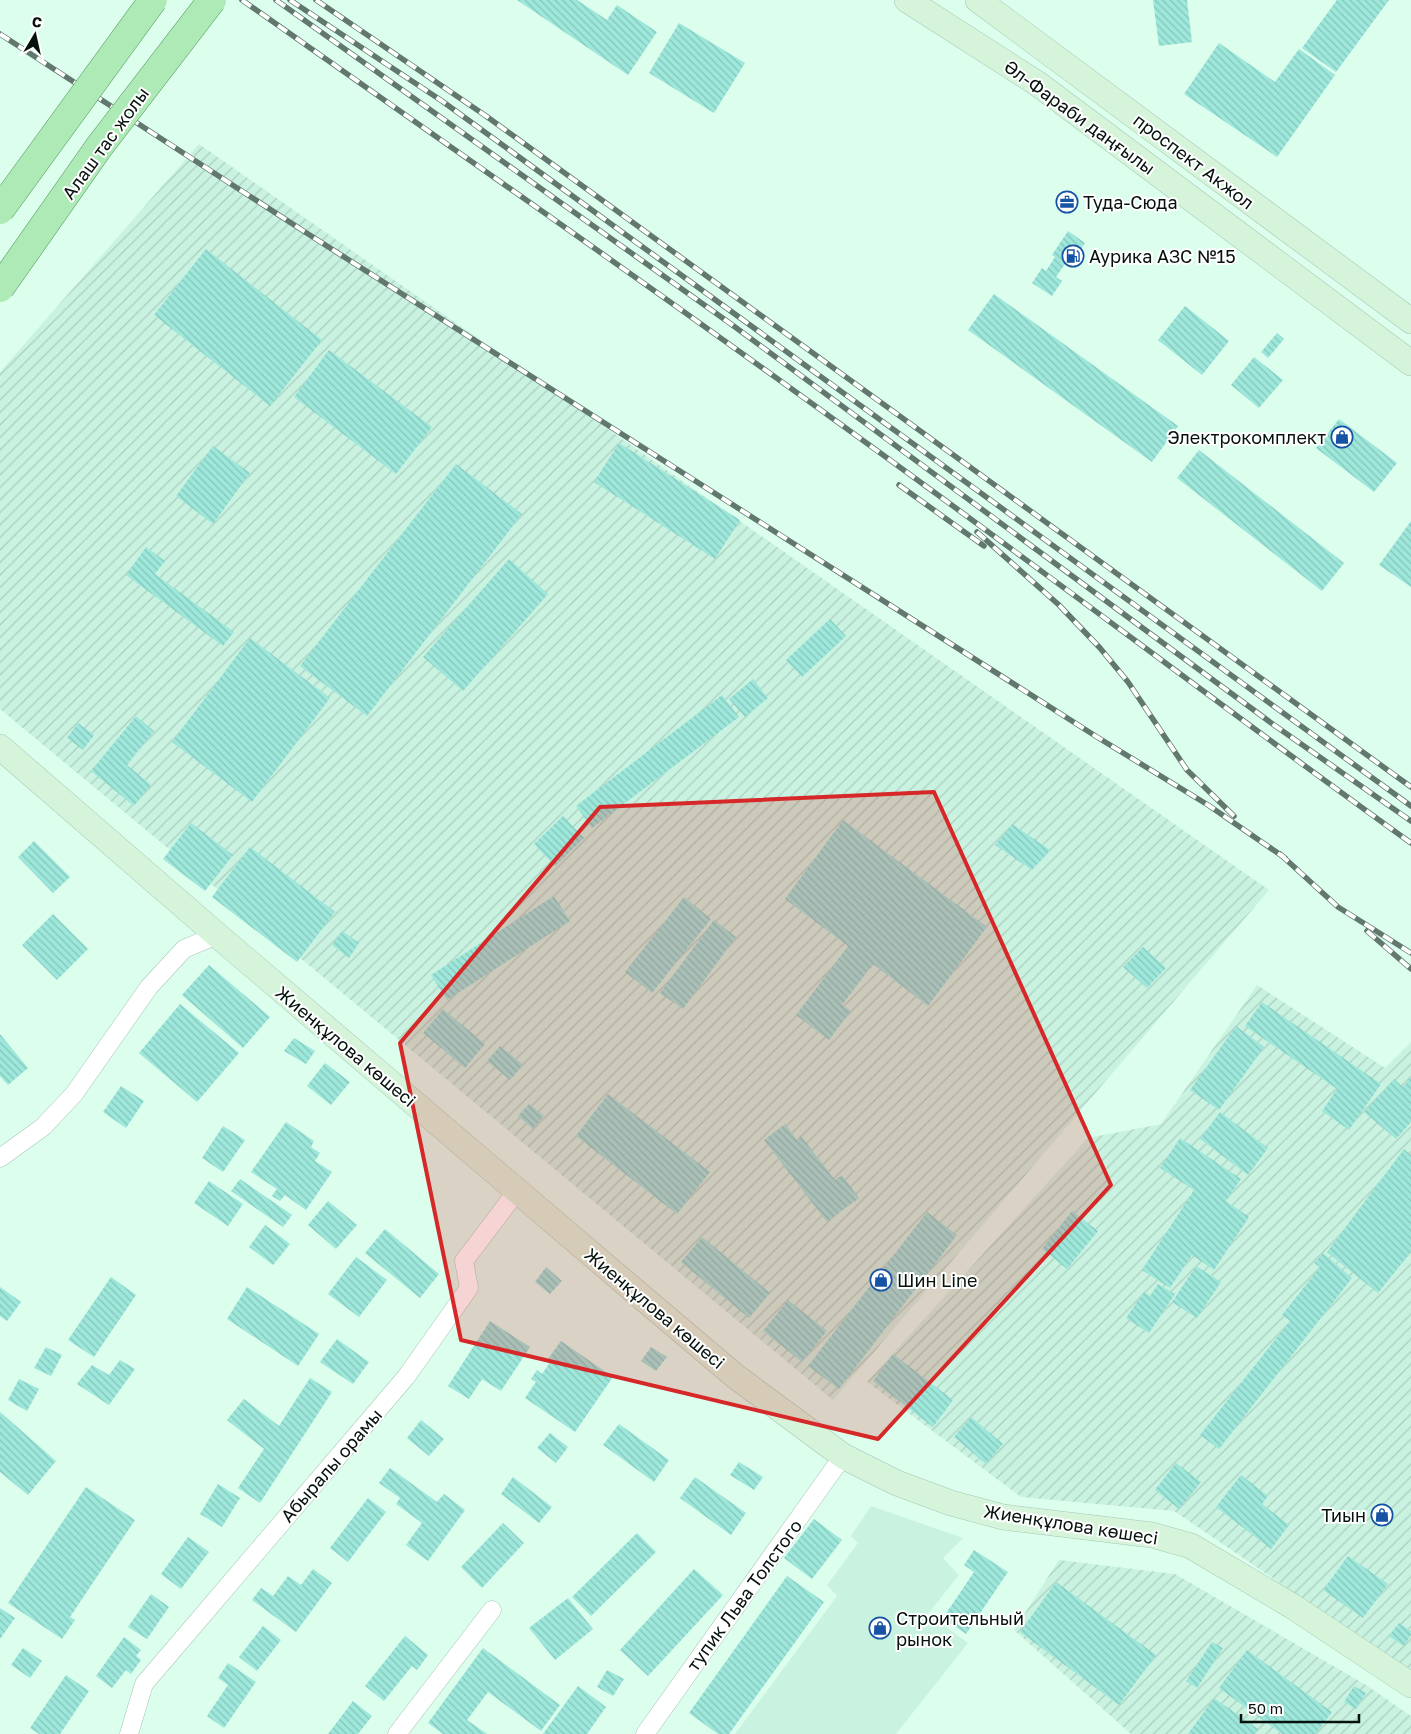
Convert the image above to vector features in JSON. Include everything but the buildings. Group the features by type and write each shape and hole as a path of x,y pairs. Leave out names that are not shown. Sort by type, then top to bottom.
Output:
{"main road":[{"path":"0,210 153,0"},
{"name":"Алаш тас жолы","path":"0,288 99,147 212,0"}],"street":[{"name":"проспект Акжол","path":"978,0 1411,321"},
{"name":"Әл-Фараби даңғылы","path":"910,1 1038,84 1411,363"},
{"name":"Жиенқұлова көшесі","path":"0,747 217,935 736,1376 843,1456 897,1483 950,1503 1003,1517 1152,1535 1191,1546 1292,1606 1411,1685"},
{"path":"0,1158 42,1127 74,1094 149,987 184,949 217,935"},
{"name":"Абыралы орамы","path":"129,1734 144,1684 406,1377 470,1288 464,1261 517,1191"},
{"name":"тупик Льва Толстого","path":"645,1734 843,1456"},
{"path":"397,1734 492,1610"}],"highlighted area":[{"path":"934,792 1111,1185 878,1439 461,1340 400,1043 600,807"}],"shaded area":[{"path":"199,144 1269,890 833,1400 0,709 0,372"},
{"path":"1257,985 1385,1068 1411,1042 1411,1672 1174,1511 1021,1497 867,1382 1088,1138 1161,1124"},
{"name":"Строительный рынок","path":"871,1506 963,1538 943,1558 959,1575 928,1614 968,1643 896,1734 735,1734 837,1596 827,1585 858,1543 851,1536"},
{"path":"1059,1560 1175,1574 1366,1685 1411,1716 1411,1734 1131,1734 1014,1630"}],"railway":[{"path":"242,0 842,425 1411,843"},
{"path":"276,0 731,324 1274,725 1411,821"},
{"path":"290,0 442,101 1411,806"},
{"path":"316,0 486,116 1411,787"},
{"path":"0,34 305,232 1097,737 1208,805 1285,858"},
{"path":"899,485 984,546"},
{"path":"977,532 1059,605 1100,648 1128,682 1187,770 1234,816"},
{"path":"1280,854 1338,907 1411,953"},
{"path":"1367,931 1411,969"}],"place":[{"name":"Туда-Сюда","path":"1067,202"},
{"name":"Аурика АЗС №15","path":"1073,256"},
{"name":"Электрокомплект","path":"1342,437"},
{"name":"Шин Line","path":"881,1280"},
{"name":"Тиын","path":"1382,1515"},
{"name":"Строительный рынок","path":"880,1628"}]}
